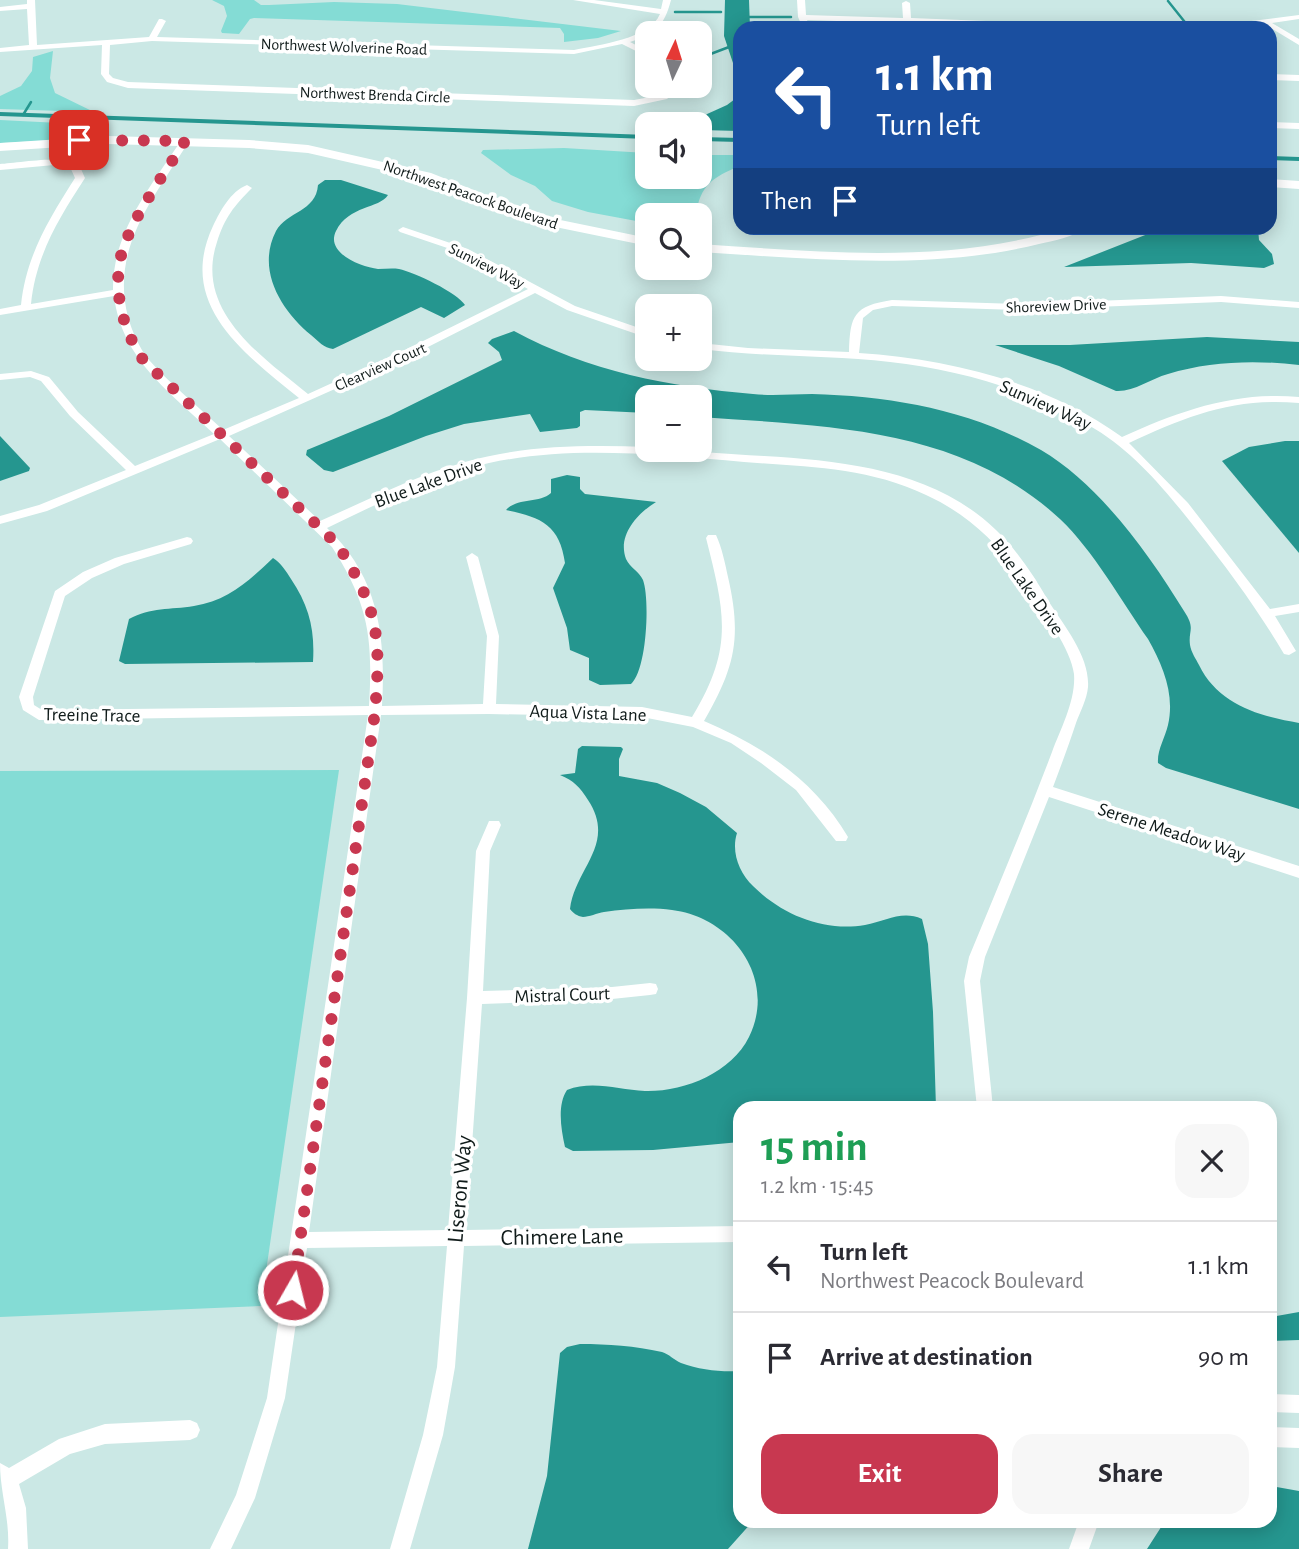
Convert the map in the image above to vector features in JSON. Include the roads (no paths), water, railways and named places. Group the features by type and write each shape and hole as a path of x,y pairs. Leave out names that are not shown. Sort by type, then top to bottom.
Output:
{"street":[{"path":"577,0 664,12 667,0"},
{"path":"801,0 804,21"},
{"path":"0,9 31,3 33,47"},
{"path":"802,17 908,21 906,4"},
{"name":"Northwest Wolverine Road","path":"0,50 152,39 574,52 622,41 651,29 659,22 664,12"},
{"path":"1277,21 1299,17"},
{"path":"152,39 162,21"},
{"path":"1277,29 1299,43"},
{"name":"Northwest Brenda Circle","path":"106,41 105,74 110,80 128,85 634,103 659,98"},
{"path":"622,41 635,48"},
{"path":"1277,77 1299,78"},
{"path":"1277,125 1299,126"},
{"name":"Northwest Peacock Boulevard","path":"0,147 79,140 185,141 276,146 346,156 426,176 531,218 635,240"},
{"path":"185,141 125,243 120,263 118,292 131,344 144,361 337,544 356,574 370,604 378,638 375,712 276,1398 245,1498 220,1549"},
{"path":"0,167 64,163 74,165 80,178 36,251 27,281 26,307"},
{"path":"1277,183 1299,185"},
{"path":"247,188 232,198 212,237 208,254 209,294 225,324 240,341 306,398"},
{"name":"Sunview Way","path":"403,230 465,251 571,308 635,330"},
{"path":"712,248 922,257 965,256 1019,247 1056,235"},
{"name":"Clearview Court","path":"0,520 43,508 360,377 452,334 534,289"},
{"path":"0,313 118,292"},
{"name":"Shoreview Drive","path":"854,355 854,323 860,312 874,305 892,303 1020,307 1221,299 1299,306"},
{"name":"Sunview Way","path":"712,347 854,355 931,365 984,378 1066,410 1121,442 1150,468 1182,503 1269,613 1289,651"},
{"path":"0,377 31,374 46,379 74,414 134,471"},
{"path":"1121,442 1218,402 1250,397 1299,400"},
{"name":"Blue Lake Drive","path":"320,526 399,490 459,467 491,459 561,449 609,448 838,466 879,473 913,484 980,521 1004,547 1073,652 1080,670 1081,689 1045,790 977,957 972,981 984,1101"},
{"path":"696,723 722,673 728,646 724,584 712,538"},
{"name":"Treeine Trace","path":"187,541 147,550 72,583 59,594 26,696 28,707 39,715 375,712"},
{"path":"472,557 493,636 489,709"},
{"path":"1269,613 1299,608"},
{"name":"Aqua Vista Lane","path":"375,712 607,709 642,712 696,723 736,740 801,786 841,837"},
{"name":"Serene Meadow Way","path":"1045,790 1299,872"},
{"name":"Liseron Way","path":"400,1549 433,1435 446,1367 475,998 483,851 494,825"},
{"name":"Mistral Court","path":"475,998 650,989"},
{"name":"Chimere Lane","path":"300,1240 733,1234"},
{"path":"1277,1403 1299,1404"},
{"path":"18,1549 15,1500 4,1476 66,1446 105,1434 190,1430"},
{"path":"1277,1437 1299,1438"},
{"path":"1079,1549 1086,1528"}],"waterway":[{"path":"1168,1 1184,21"},
{"path":"675,12 721,12"},
{"path":"744,17 791,17"},
{"path":"712,53 729,47"},
{"path":"23,115 31,102"},
{"path":"0,114 635,137"},
{"path":"712,139 733,140"},
{"path":"1277,158 1299,159"}]}
